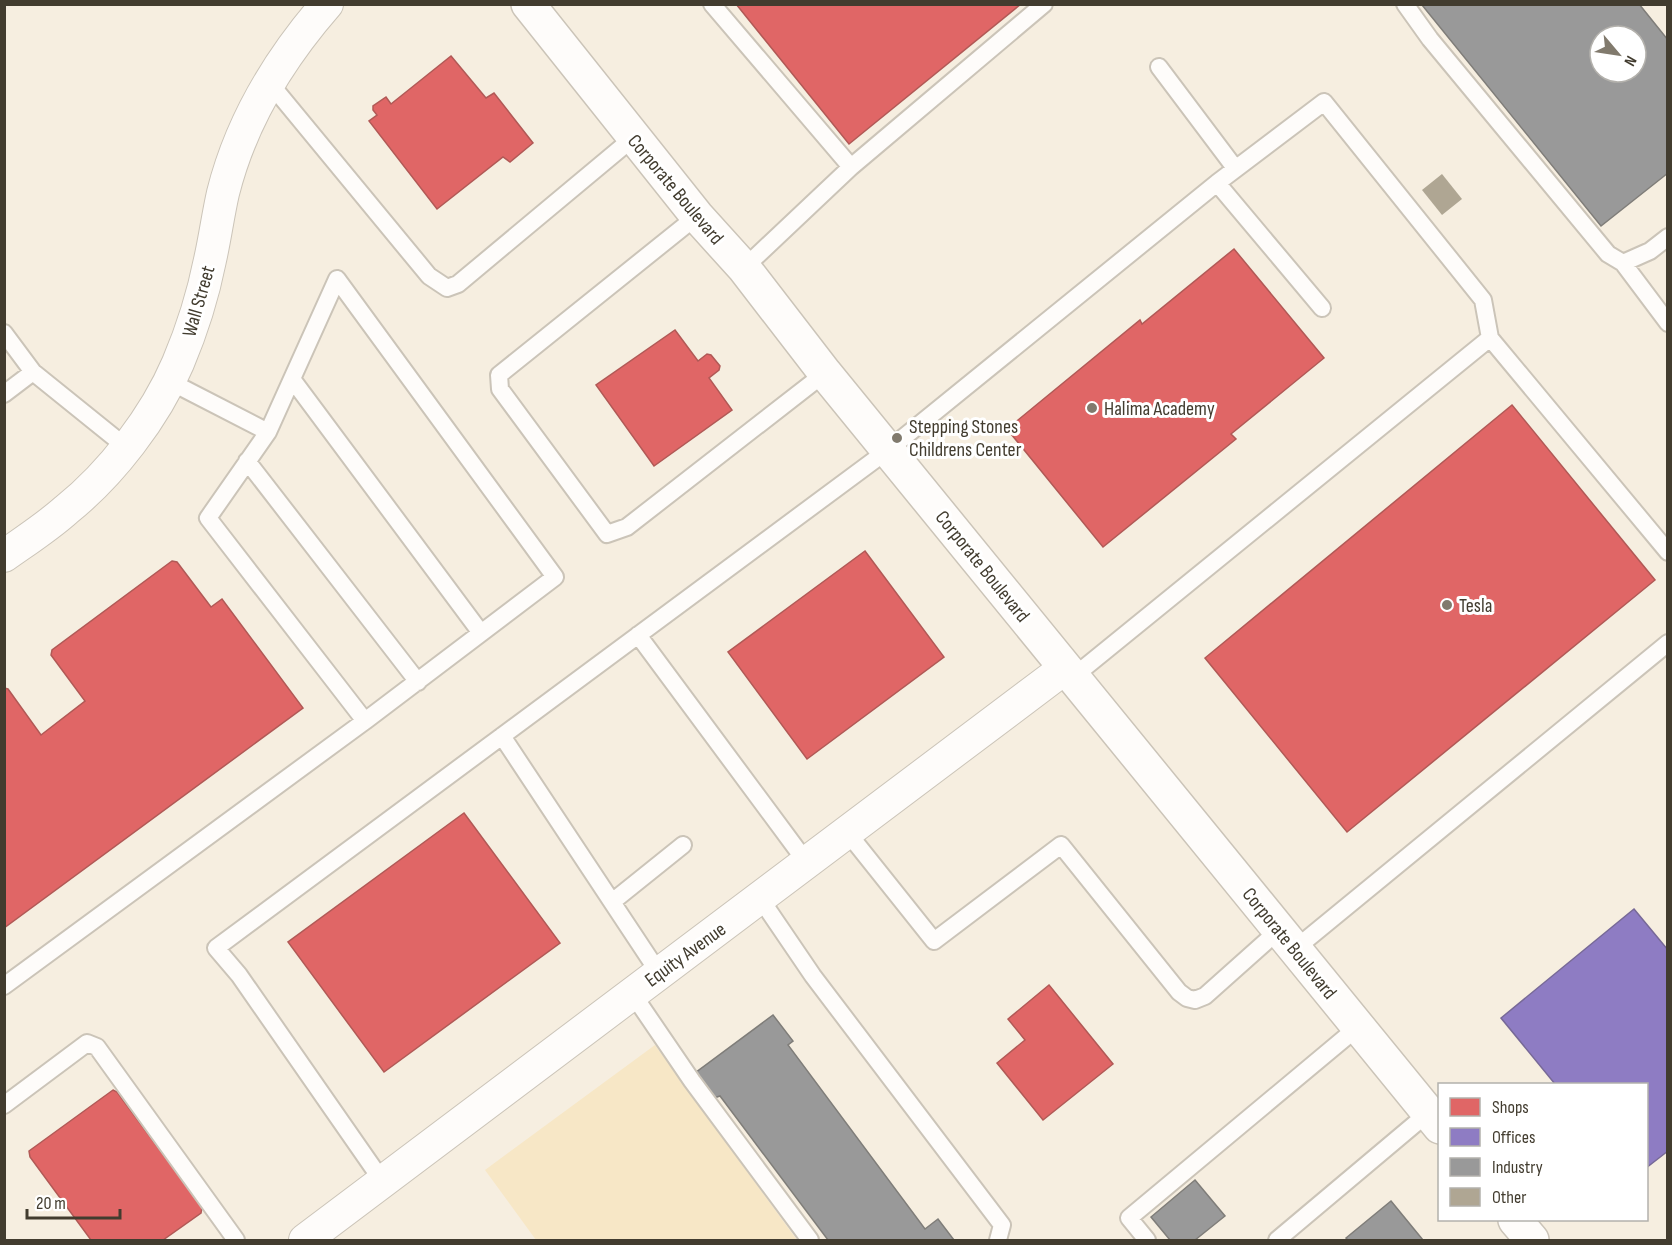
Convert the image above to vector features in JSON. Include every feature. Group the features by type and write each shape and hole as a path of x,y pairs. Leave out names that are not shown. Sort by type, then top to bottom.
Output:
{"street":[{"name":"Wall Street","path":"4,556 68,510 111,467 147,420 177,365 197,315 223,193 239,142 269,82 298,38 327,4"},
{"name":"Corporate Boulevard","path":"528,4 633,138 697,216 744,268 825,373 1434,1120"},
{"name":"Equity Avenue","path":"305,1240 847,832 1069,672"},
{"path":"1516,1221 1532,1240"}],"lane":[{"path":"712,4 851,167"},
{"path":"744,268 851,167 1044,4"},
{"path":"1405,4 1430,39 1608,254 1623,263 1668,322"},
{"path":"1159,67 1235,168"},
{"path":"269,82 429,276 447,288 458,284 633,138"},
{"path":"383,1182 239,975 216,948 888,450 1216,183 1324,102 1483,300 1490,338 1668,552"},
{"path":"1216,183 1322,308"},
{"path":"697,216 499,375 500,389 607,534 627,527 825,373"},
{"path":"1623,263 1650,251 1668,237"},
{"path":"4,986 365,721 555,577 337,279 268,432 208,518 365,721"},
{"path":"4,333 33,372 126,447"},
{"path":"1069,672 1490,338"},
{"path":"4,394 33,372"},
{"path":"292,379 482,633"},
{"path":"169,381 268,432"},
{"path":"247,461 418,681"},
{"path":"638,635 807,863"},
{"path":"847,832 934,941 1061,845 1179,992 1195,1000 1205,996 1287,940 1668,643"},
{"path":"502,736 659,973"},
{"path":"612,902 683,845"},
{"path":"760,898 813,976 1002,1225 998,1240"},
{"path":"632,993 692,1081 810,1240"},
{"path":"1148,1240 1129,1218 1358,1027"},
{"path":"4,1105 87,1043 97,1047 236,1240"},
{"path":"1276,1240 1434,1120"}],"shaded area":[{"path":"655,1045 797,1240 536,1240 485,1170"}],"building: Shops":[{"path":"736,4 1021,4 849,144"},
{"path":"451,56 486,98 494,93 533,143 510,162 503,157 437,209 369,121 377,115 373,106 386,97 391,104"},
{"path":"1234,249 1324,358 1231,434 1236,439 1103,547 1007,429 1140,320 1142,324"},
{"path":"675,330 698,361 707,354 711,355 720,366 719,370 709,378 732,410 654,466 596,385"},
{"name":"Tesla","path":"1512,405 1655,580 1347,832 1205,658"},
{"path":"865,551 944,657 807,759 728,652"},
{"path":"172,561 177,562 211,607 222,599 303,708 4,928 4,688 8,689 41,735 85,701 51,655 52,650"},
{"path":"464,813 560,943 384,1072 288,942"},
{"path":"1049,985 1113,1064 1043,1120 997,1063 1025,1040 1008,1019"},
{"path":"113,1090 117,1092 202,1207 201,1213 163,1240 91,1240 30,1157 29,1151"}],"building: Offices":[{"path":"1634,909 1668,950 1668,1151 1648,1166 1648,1083 1554,1083 1501,1018"}],"building: Industry":[{"path":"1639,4 1668,40 1668,173 1601,226 1422,5"},
{"path":"773,1015 793,1041 788,1045 925,1229 938,1219 954,1240 828,1240 720,1096 714,1098 695,1073"},
{"path":"1195,1180 1225,1216 1195,1240 1170,1240 1151,1217"},
{"path":"1391,1201 1423,1240 1348,1240 1346,1238"}],"building: Other":[{"path":"1442,174 1462,199 1442,215 1422,190"}],"place":[{"name":"Halima Academy","path":"1092,408"},
{"name":"Stepping Stones Childrens Center","path":"897,438"},
{"name":"Tesla","path":"1447,605"}]}
